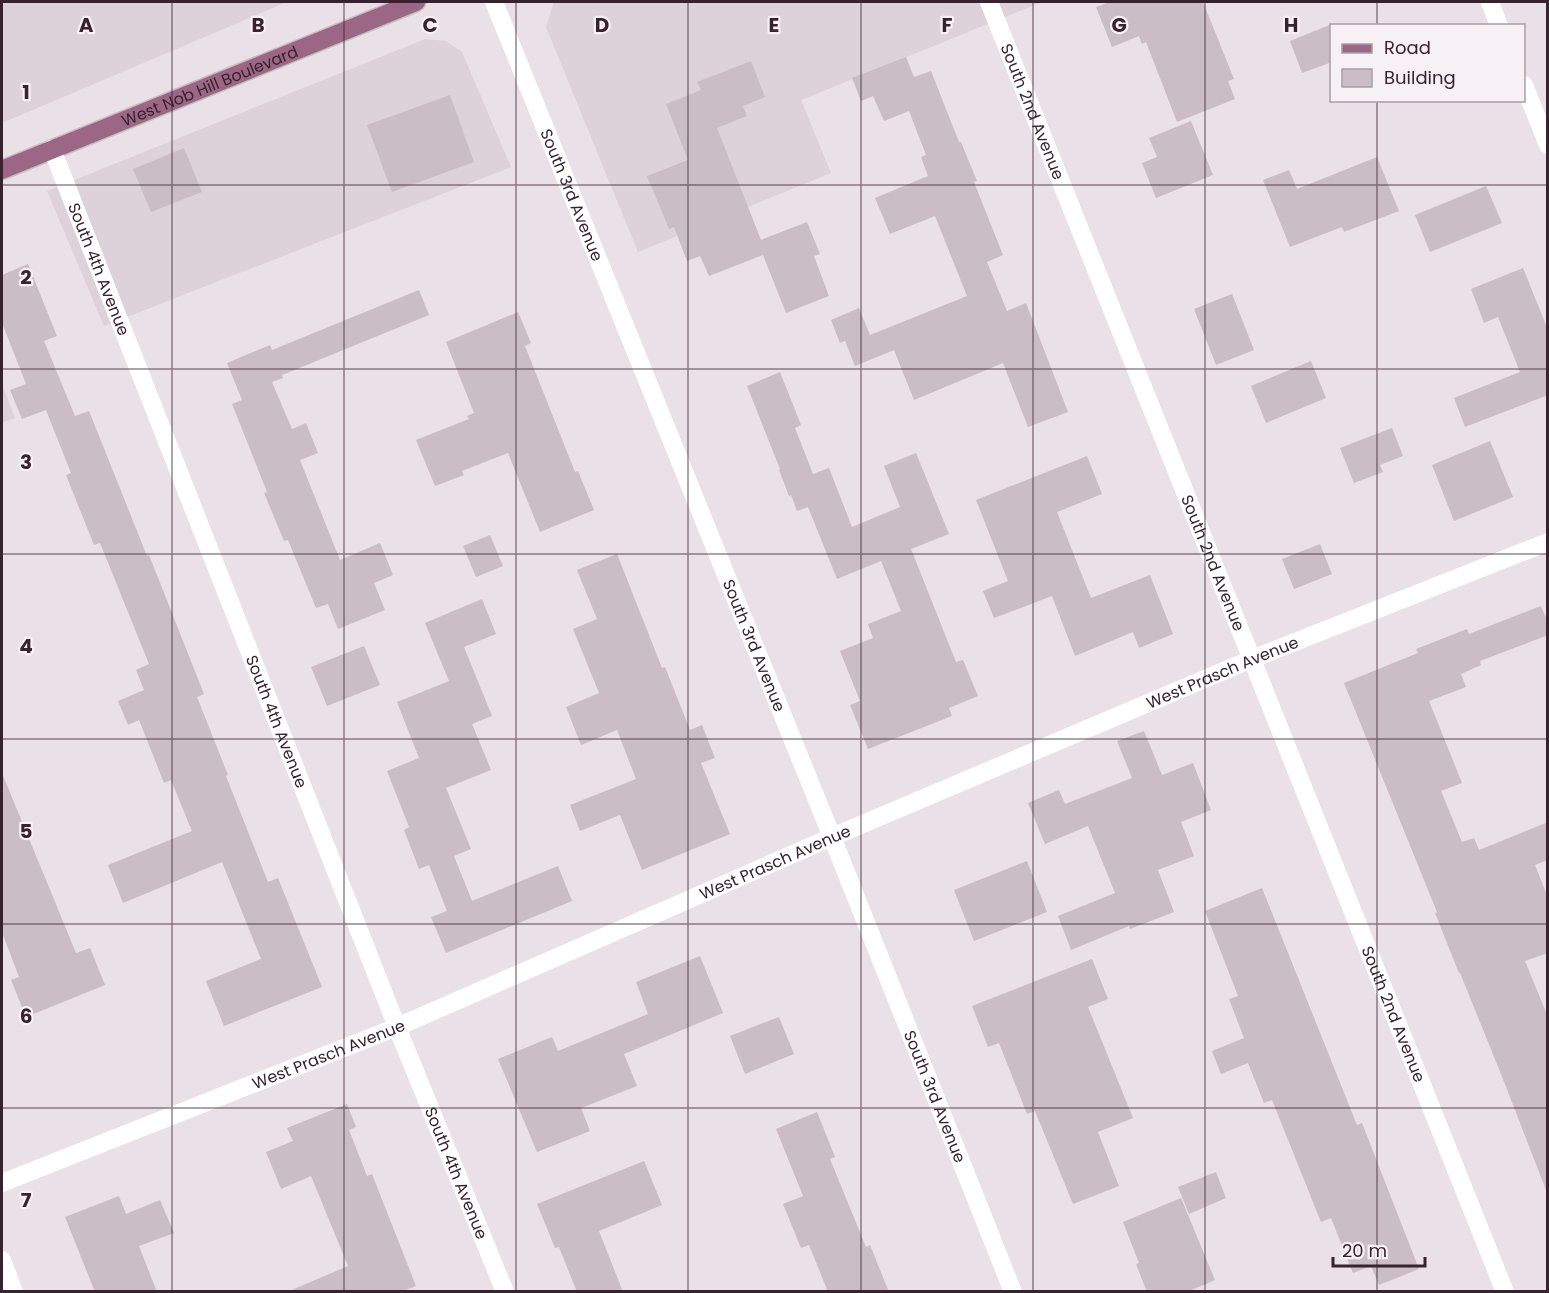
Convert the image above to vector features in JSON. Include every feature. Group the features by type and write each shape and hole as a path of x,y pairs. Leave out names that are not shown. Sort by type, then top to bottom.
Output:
{"main road":[{"name":"West Nob Hill Boulevard","path":"2,170 416,2"}],"street":[{"name":"South 3rd Avenue","path":"494,2 832,837 1013,1292"},
{"name":"South 2nd Avenue","path":"989,2 1505,1292"},
{"path":"1490,2 1498,24"},
{"path":"1525,88 1548,145"},
{"name":"South 4th Avenue","path":"52,149 397,1027 505,1292"},
{"name":"West Prasch Avenue","path":"2,1183 397,1027 832,837 1252,659 1548,542"},
{"path":"2,1260 14,1292"}],"shaded area":[{"path":"2,2 287,2 2,123"},
{"path":"554,2 1042,2 801,100 831,173 638,252 546,27"},
{"path":"425,39 446,41 462,52 511,167 104,326 47,191"},
{"path":"2,384 15,418 2,423"}],"building":[{"path":"1110,2 1203,2 1234,79 1228,81 1235,99 1177,122 1146,42 1142,44 1139,36 1112,47 1096,7"},
{"path":"1330,25 1330,63 1302,73 1290,41"},
{"path":"906,57 914,77 931,71 977,181 974,182 1003,255 987,262 1007,311 1026,303 1068,412 1028,427 1003,363 914,400 894,350 855,366 845,341 840,343 831,320 859,308 870,335 967,296 935,216 890,234 875,198 928,176 921,157 926,155 909,111 884,121 873,96 861,101 852,78"},
{"path":"751,61 765,97 743,106 747,116 717,128 761,240 807,222 820,254 814,256 829,296 786,313 763,255 709,276 700,256 687,261 674,227 669,229 647,176 688,160 666,104 701,90 697,82"},
{"path":"450,95 474,162 392,192 367,125"},
{"path":"1191,121 1213,175 1156,198 1142,163 1157,157 1149,138"},
{"path":"184,148 202,192 151,212 133,169"},
{"path":"1377,157 1399,211 1344,232 1342,227 1290,247 1263,180 1289,170 1297,189"},
{"path":"1486,186 1502,223 1430,252 1415,215"},
{"path":"28,264 57,336 44,341 75,416 89,411 204,694 197,697 268,882 278,878 322,987 224,1026 206,981 261,959 222,862 123,903 108,865 192,831 171,780 164,783 139,720 128,725 118,701 144,690 136,670 149,664 100,543 94,545 66,475 71,473 46,410 22,419 10,390 26,384 2,323 2,275"},
{"path":"1523,268 1548,330 1548,395 1465,427 1454,398 1520,372 1498,317 1484,323 1471,289"},
{"path":"419,290 429,315 282,375 283,378 272,382 292,429 306,423 318,453 300,460 340,560 380,543 393,575 374,583 385,610 338,629 328,604 316,608 288,540 284,541 232,404 242,400 227,363 270,345 272,350"},
{"path":"1232,294 1254,350 1216,365 1194,309"},
{"path":"518,312 531,343 525,346 575,472 578,471 594,510 540,532 508,453 462,471 464,475 435,486 416,440 469,419 467,416 474,413 446,342"},
{"path":"1311,361 1326,398 1266,423 1251,386"},
{"path":"780,372 801,425 795,428 813,474 829,468 852,527 900,507 884,466 916,453 949,534 911,549 956,662 963,660 978,696 949,708 952,716 868,749 850,705 860,701 840,651 873,638 868,624 901,611 881,561 837,579 808,507 797,511 791,495 789,496 747,386"},
{"path":"1392,428 1403,456 1380,465 1383,472 1354,483 1340,448"},
{"path":"1490,441 1513,497 1454,521 1432,465"},
{"path":"1087,456 1102,494 1057,512 1091,598 1150,575 1173,634 1139,648 1133,632 1075,656 1052,596 994,618 983,591 1008,581 976,500"},
{"path":"490,535 503,566 476,577 463,546"},
{"path":"1320,544 1332,574 1294,589 1282,559"},
{"path":"617,554 662,668 665,667 690,730 702,725 715,758 701,763 730,834 642,870 620,815 580,831 570,805 636,779 617,730 581,745 566,707 599,693 573,629 597,619 577,570"},
{"path":"482,599 496,634 464,647 492,716 472,724 491,770 446,788 471,849 454,856 472,901 558,866 572,901 446,953 431,917 447,911 429,865 419,869 404,830 409,827 387,771 419,758 397,702 449,681 425,623"},
{"path":"1541,606 1548,623 1548,635 1480,661 1481,665 1461,674 1466,687 1429,701 1462,783 1441,791 1462,842 1474,838 1479,850 1548,822 1548,860 1535,865 1548,898 1548,953 1525,961 1548,1017 1548,1190 1546,1190 1344,683 1418,653 1416,649 1467,629 1469,634"},
{"path":"364,646 380,685 327,706 311,667"},
{"path":"1144,731 1162,775 1193,763 1211,810 1181,822 1194,856 1158,870 1174,912 1130,929 1129,926 1071,950 1058,916 1115,893 1088,826 1045,844 1028,803 1059,790 1065,804 1132,778 1117,741"},
{"path":"2,773 76,953 90,948 105,985 26,1017 11,980 19,977 2,932"},
{"path":"1027,861 1047,912 974,941 954,890"},
{"path":"1262,888 1357,1125 1362,1123 1419,1269 1379,1285 1371,1266 1353,1273 1331,1218 1321,1222 1272,1100 1264,1103 1248,1063 1221,1074 1212,1051 1244,1038 1229,999 1238,996 1205,911"},
{"path":"700,956 723,1013 624,1054 637,1086 581,1108 590,1131 537,1152 498,1059 552,1037 558,1051 648,1014 636,982"},
{"path":"1092,959 1108,999 1088,1007 1133,1118 1098,1132 1119,1186 1073,1204 1035,1111 1027,1114 999,1043 988,1047 972,1006"},
{"path":"779,1017 794,1054 745,1074 730,1036"},
{"path":"347,1104 356,1127 349,1130 367,1176 372,1174 416,1286 401,1292 287,1292 348,1266 311,1176 281,1189 266,1152 293,1141 287,1128"},
{"path":"817,1112 835,1157 830,1159 866,1247 870,1245 889,1292 828,1292 809,1245 801,1248 783,1204 803,1196 776,1129"},
{"path":"644,1161 662,1205 599,1231 623,1292 577,1292 559,1247 555,1248 537,1204"},
{"path":"1216,1172 1226,1198 1189,1214 1178,1187"},
{"path":"119,1196 126,1214 160,1200 174,1233 139,1246 157,1292 95,1292 65,1217"},
{"path":"1181,1198 1215,1280 1187,1292 1147,1292 1136,1264 1139,1263 1123,1222"}]}
